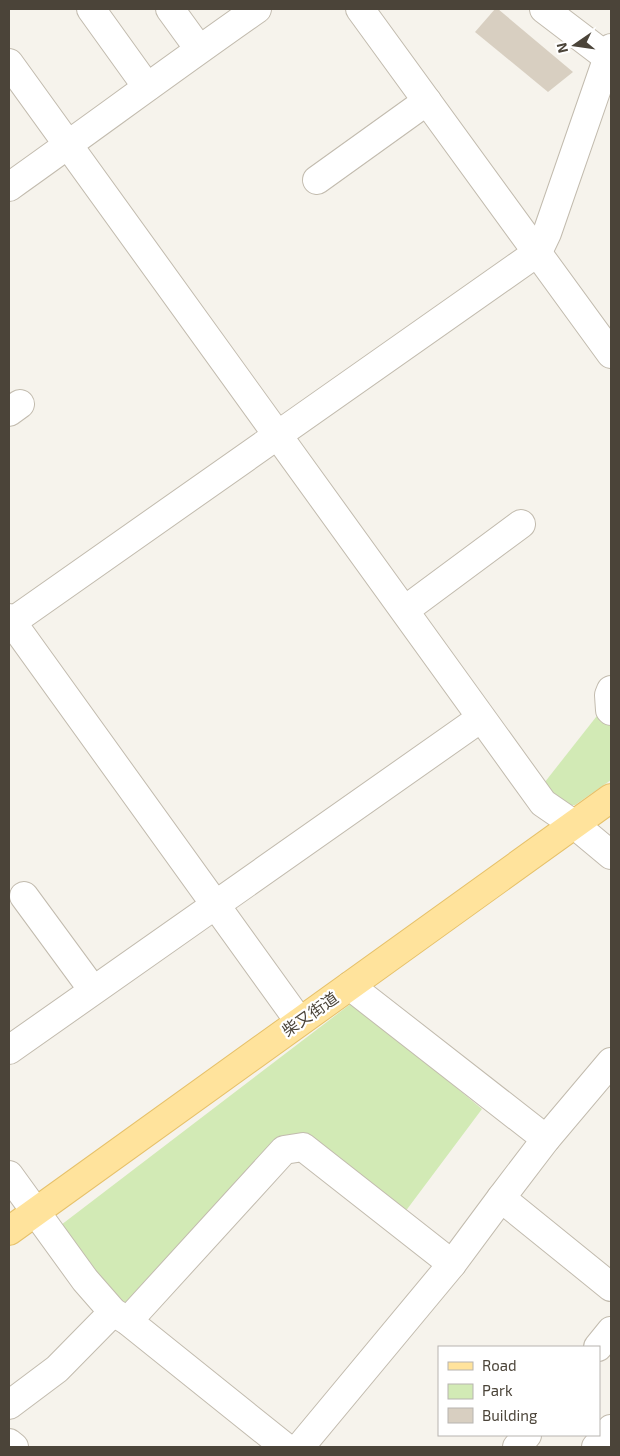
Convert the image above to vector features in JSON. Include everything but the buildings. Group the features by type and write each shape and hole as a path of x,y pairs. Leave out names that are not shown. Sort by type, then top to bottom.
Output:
{"main road":[{"name":"柴又街道","path":"9,1231 611,798"}],"street":[{"path":"91,9 147,87"},
{"path":"170,9 199,49"},
{"path":"9,186 257,9"},
{"path":"360,9 611,354"},
{"path":"299,1021 10,621 538,252 550,224 610,55 544,9"},
{"path":"9,63 405,610 480,718 544,803 575,825 611,855"},
{"path":"317,180 427,101"},
{"path":"405,610 521,524"},
{"path":"611,690 609,695 611,711"},
{"path":"9,1050 480,718"},
{"path":"24,896 93,990"},
{"path":"350,986 546,1139"},
{"path":"300,1447 452,1264 546,1139 609,1069"},
{"path":"9,1405 57,1369 120,1316 284,1150 302,1147 452,1264"},
{"path":"9,1175 85,1280 120,1316 285,1447"},
{"path":"500,1198 611,1287"},
{"path":"599,1346 611,1331"},
{"path":"596,1447 611,1429"},
{"path":"9,1443 14,1447"}],"green space":[{"path":"600,712 611,721 611,780 575,805 567,805 541,787"},
{"path":"353,1002 482,1109 402,1216 305,1138 127,1309 115,1300 61,1225"}]}
